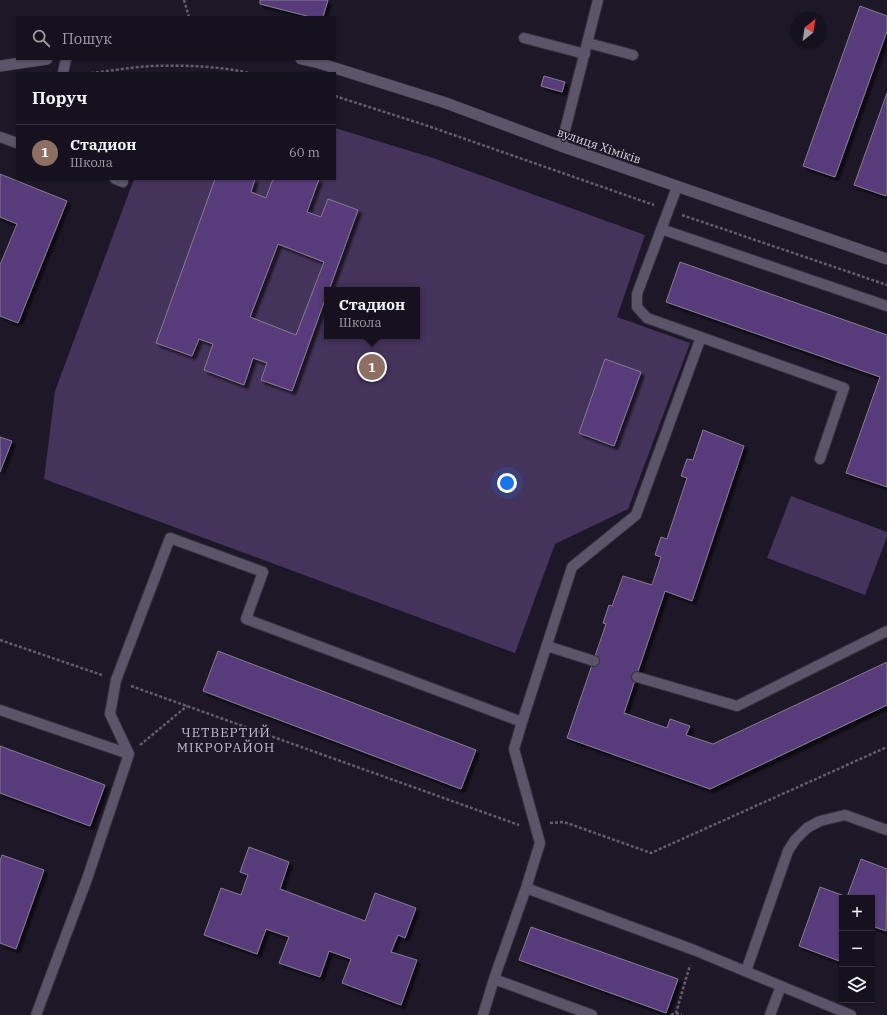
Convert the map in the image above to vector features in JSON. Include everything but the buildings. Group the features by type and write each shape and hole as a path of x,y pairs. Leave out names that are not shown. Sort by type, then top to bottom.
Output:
{"street":[{"path":"0,66 41,60"},
{"name":"вулиця Хіміків","path":"305,60 446,102 561,146 887,260"}],"lane":[{"path":"561,146 598,0"},
{"path":"524,38 585,54"},
{"path":"588,43 633,55"},
{"path":"63,72 66,60"},
{"path":"0,137 16,143"},
{"path":"677,187 637,294 637,307 647,318 844,388 820,459"},
{"path":"661,229 887,306"},
{"path":"483,1015 540,843 514,749 522,722 572,567 636,515 701,337"},
{"path":"36,1015 87,879 129,754 110,714 116,680 170,538 263,572 246,619 522,722"},
{"path":"637,677 737,706 887,631"},
{"path":"547,646 594,661"},
{"path":"0,710 129,754"},
{"path":"746,972 788,851 795,840 807,828 820,820 845,815 887,830"},
{"path":"526,888 694,950 851,1015"},
{"path":"494,979 592,1015"},
{"path":"770,1015 780,986"}],"path":[{"path":"184,0 189,16"},
{"path":"100,72 151,66 189,66 228,69 244,72"},
{"path":"336,96 428,126 887,285"},
{"path":"0,640 116,680 518,825 564,822 651,853 887,747"},
{"path":"129,754 187,706"},
{"path":"676,1013 694,950"},
{"path":"671,1015 676,1013 682,1015"}],"shaded area":[{"path":"336,128 433,158 645,235 617,317 690,343 628,509 555,544 515,653 44,479 55,391 134,180 336,180"},
{"path":"791,496 887,532 887,537 865,595 767,558"}],"place":[{"name":"Стадион","path":"372,367"}],"district":[{"name":"ЧЕТВЕРТИЙ МІКРОРАЙОН","path":"226,740"}]}
